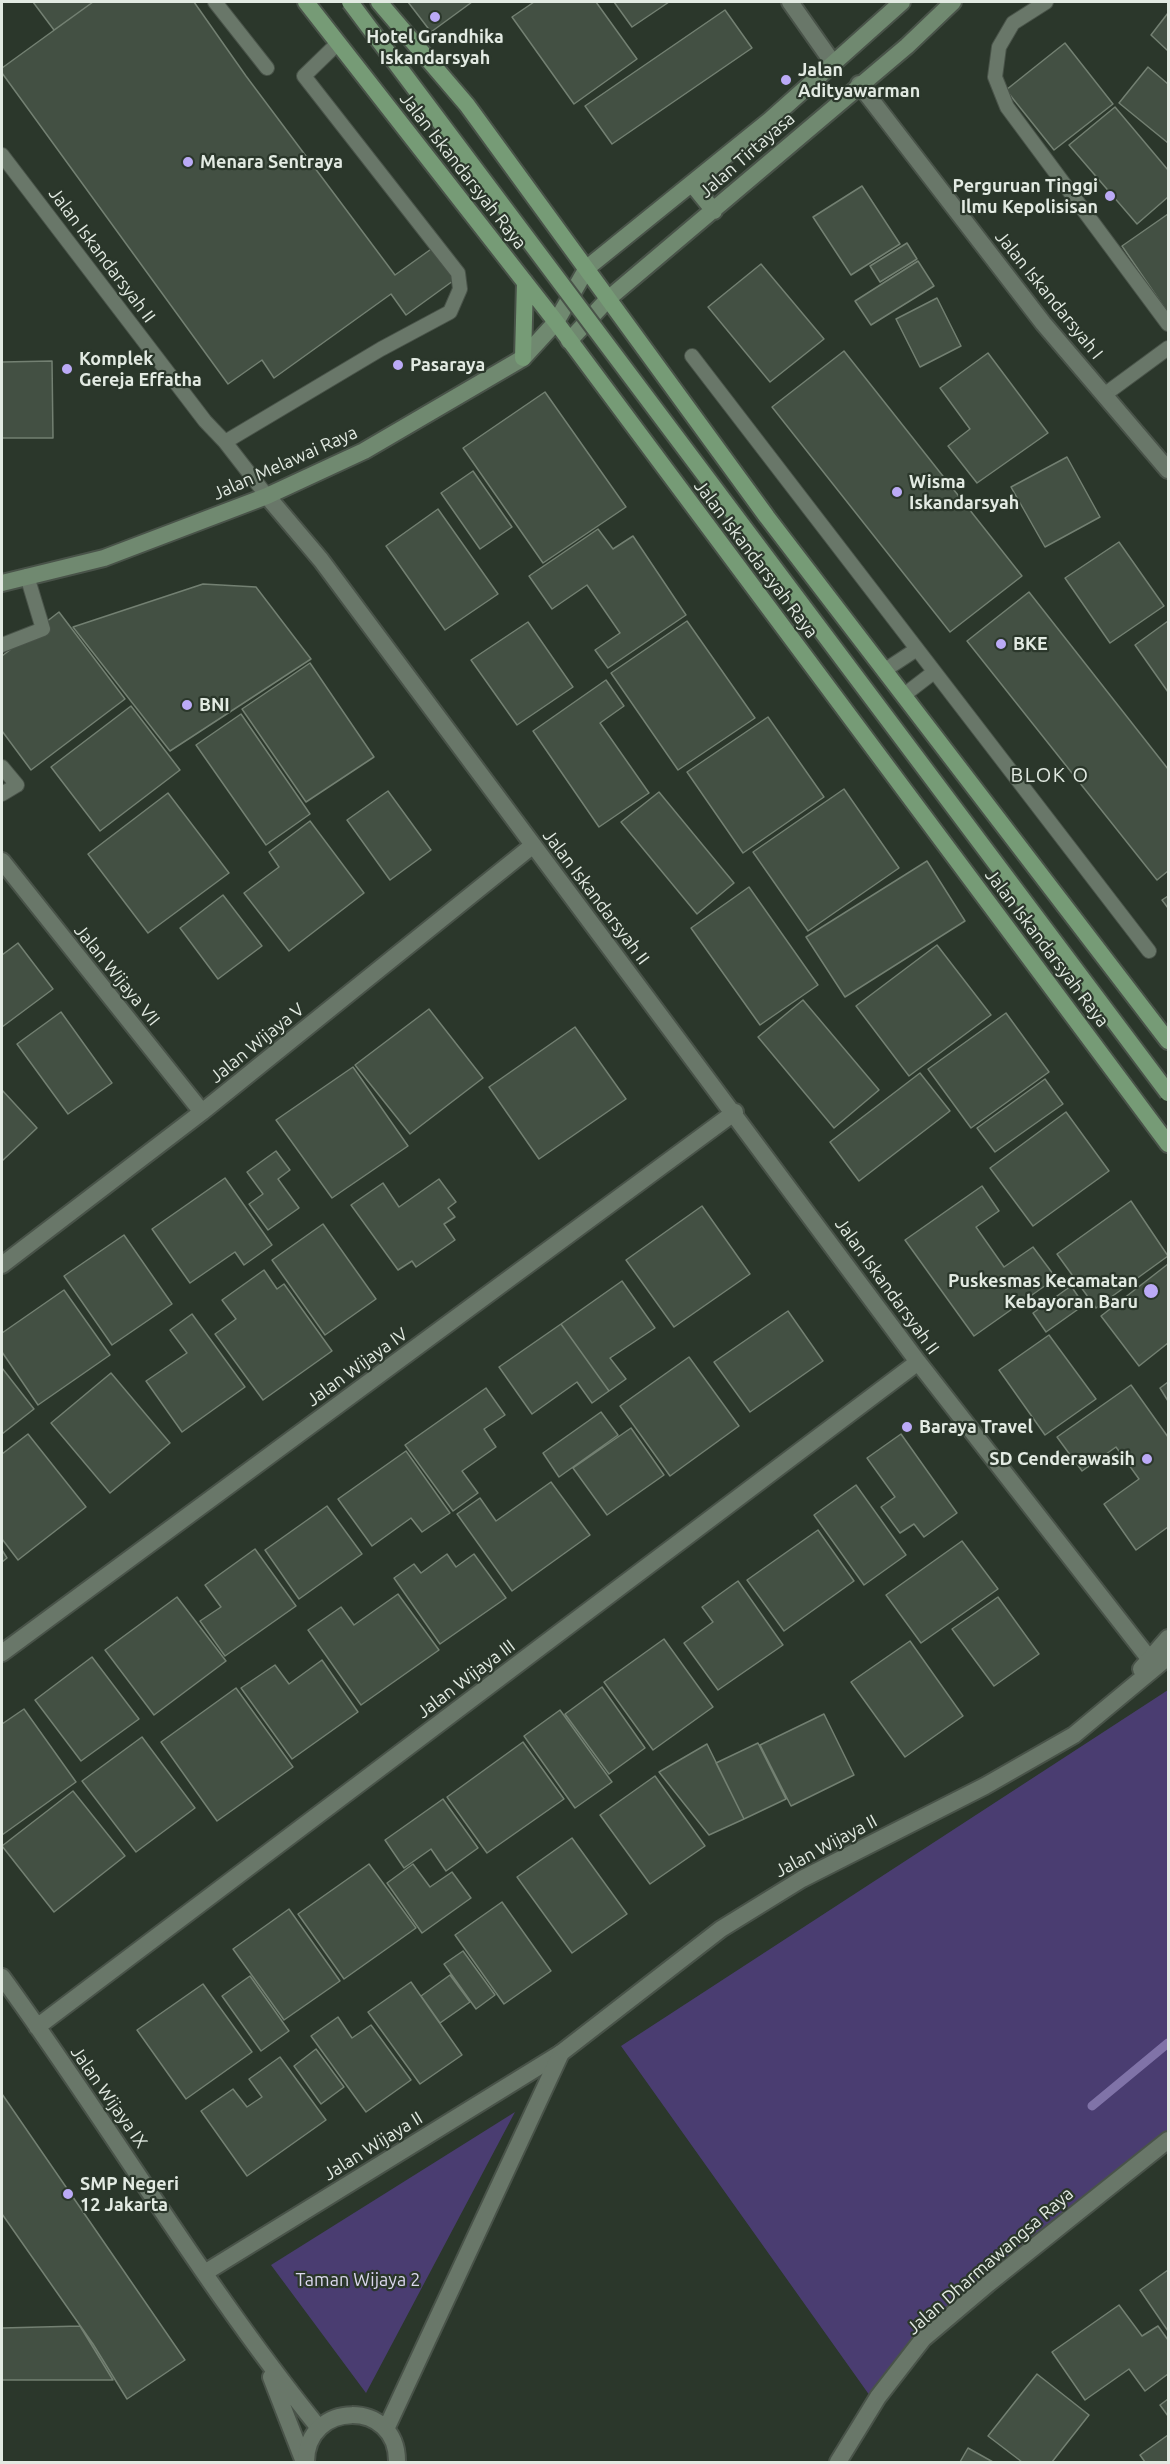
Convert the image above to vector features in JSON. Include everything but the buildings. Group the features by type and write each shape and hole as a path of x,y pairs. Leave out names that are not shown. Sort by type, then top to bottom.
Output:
{"main road":[{"name":"Jalan Iskandarsyah Raya","path":"306,2 556,322 1168,1144"},
{"path":"350,2 1168,1093"},
{"name":"Jalan Iskandarsyah Raya","path":"379,2 467,105 767,517 1168,1041"},
{"name":"Jalan Tirtayasa","path":"556,322 587,268 770,120 902,2"},
{"name":"Jalan Tirtayasa","path":"569,340 608,299 714,211 859,84 907,46 953,2"},
{"path":"692,184 714,211"},
{"path":"523,358 525,282"},
{"name":"Jalan Melawai Raya","path":"2,583 104,558 267,496 364,451 523,358 556,322"}],"street":[{"path":"790,2 833,63"},
{"name":"Jalan Iskandarsyah I","path":"859,84 1043,323 1168,470"},
{"name":"Jalan Iskandarsyah II","path":"267,496 321,560 532,846 735,1112 918,1362 1157,1660"},
{"name":"Jalan Wijaya V","path":"2,1265 202,1112 532,846"},
{"name":"Jalan Wijaya VII","path":"4,869 202,1112"},
{"name":"Jalan Wijaya IV","path":"2,1653 735,1112"},
{"name":"Jalan Wijaya III","path":"37,2026 918,1362"},
{"name":"Jalan Wijaya II","path":"206,2272 561,2053 721,1929 802,1879 985,1786 1074,1735 1157,1660 1168,1638"},
{"name":"Jalan Wijaya IX","path":"3,1984 37,2026 264,2359 319,2428"},
{"name":"Jalan Wijaya II","path":"386,2429 561,2053"},
{"name":"Jalan Dharmawangsa Raya","path":"838,2463 878,2397 923,2339 1042,2240 1168,2140"},
{"name":"Jalan Wijaya IX","path":"264,2359 305,2463"},
{"path":"305,2463 309,2442 319,2428 335,2418 353,2414 371,2418 386,2429 395,2445 397,2463"}],"lane":[{"path":"215,2 267,68"},
{"path":"1046,2 1013,23 999,47 995,77 1007,106 1168,324"},
{"path":"225,442 381,349 450,312 460,289 458,273 304,76 307,70 338,43"},
{"name":"Jalan Iskandarsyah II","path":"2,155 205,422 225,442 267,496"},
{"path":"1104,395 1168,348"},
{"path":"692,356 1149,951"},
{"path":"2,645 43,629 27,576"},
{"path":"885,670 916,648"},
{"path":"904,695 934,672"},
{"path":"2,767 17,785 2,794"}],"green space":[{"path":"1168,1690 1168,2138 920,2333 870,2396 621,2046"},
{"name":"Taman Wijaya 2","path":"515,2112 366,2393 271,2265"}],"waterway":[{"path":"1092,2106 1168,2043"}],"place":[{"name":"Hotel Grandhika Iskandarsyah","path":"435,17"},
{"name":"Jalan Adityawarman","path":"786,80"},
{"name":"Menara Sentraya","path":"188,162"},
{"name":"Perguruan Tinggi Ilmu Kepolisisan","path":"1110,196"},
{"name":"Pasaraya","path":"398,365"},
{"name":"Komplek Gereja Effatha","path":"67,369"},
{"name":"Wisma Iskandarsyah","path":"897,492"},
{"name":"BKE","path":"1001,644"},
{"name":"BNI","path":"187,705"},
{"name":"Puskesmas Kecamatan Kebayoran Baru","path":"1151,1291"},
{"name":"Baraya Travel","path":"907,1427"},
{"name":"SD Cenderawasih","path":"1147,1459"},
{"name":"SMP Negeri 12 Jakarta","path":"68,2194"}],"district":[{"name":"BLOK O","path":"1050,775"}]}
